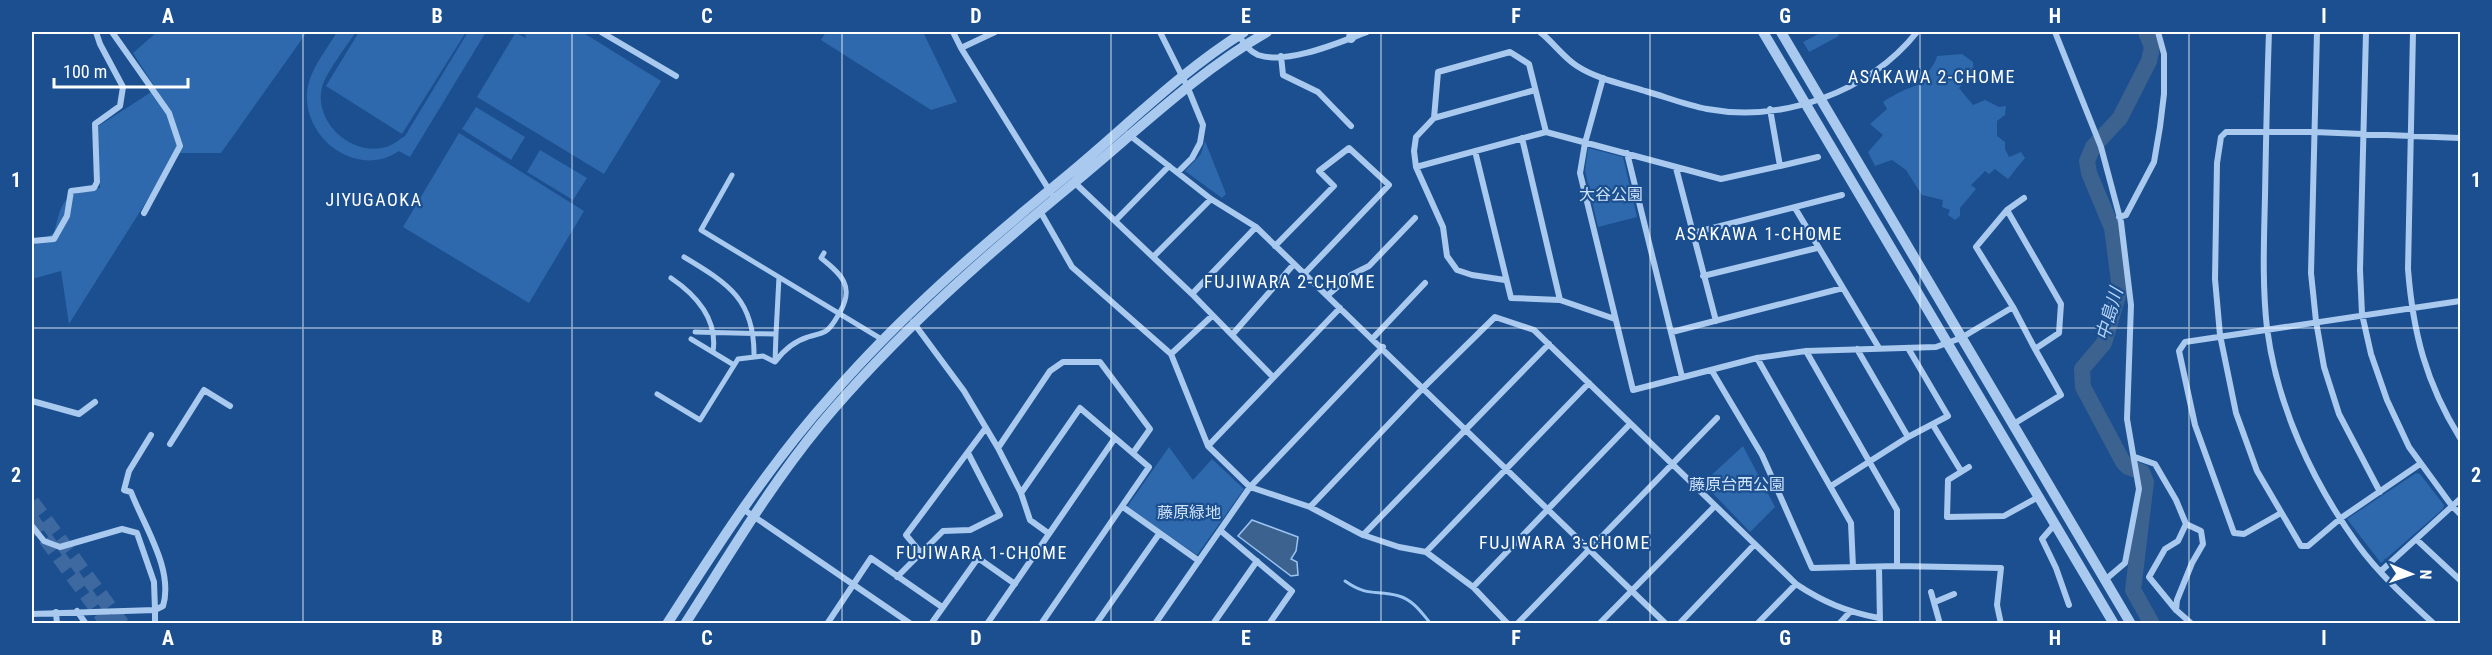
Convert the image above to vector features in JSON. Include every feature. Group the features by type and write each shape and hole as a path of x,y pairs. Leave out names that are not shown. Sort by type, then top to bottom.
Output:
{"street":[{"path":"32,241 54,239 67,216 71,191 94,188 97,182 95,124 120,106 123,87 96,32"},
{"path":"112,32 169,113 180,146 144,213"},
{"path":"601,32 676,76"},
{"path":"953,32 1051,194"},
{"path":"961,48 995,32"},
{"path":"1160,32 1203,125 1200,143 1192,158 1178,172"},
{"path":"667,624 743,509 829,397 883,340 1184,81 1242,37 1267,32"},
{"path":"1242,37 1257,54 1281,56 1314,53 1352,35 1367,32"},
{"path":"1540,32 1576,66 1603,78 1707,109 1739,112 1804,103 1834,95 1884,63 1917,32"},
{"path":"1763,32 2114,624"},
{"path":"1781,32 2131,624"},
{"path":"2055,32 2101,147 2119,217 2131,305 2127,419 2139,489 2125,563 2105,580"},
{"path":"2119,217 2126,215 2154,162 2164,94 2164,54 2158,32"},
{"path":"2269,32 2263,270 2267,329 2280,388 2294,432 2313,470 2359,546 2434,624"},
{"path":"2317,32 2312,273 2316,321 2324,367 2339,414 2380,492"},
{"path":"2366,32 2360,270 2362,314 2371,354 2387,400 2409,447 2460,514"},
{"path":"2413,32 2408,269 2411,307 2429,378 2445,413 2460,438"},
{"path":"1434,118 1438,72 1510,52 1529,64 1546,132"},
{"path":"1281,56 1282,75 1318,92 1351,126"},
{"path":"1603,78 1585,143 1580,173 1633,390 1757,358 1806,351 1936,347 1961,338 2013,307"},
{"path":"1505,280 1472,275 1457,270 1447,256 1443,227 1416,167 1414,151 1416,137 1434,118 1535,90"},
{"path":"1770,109 1780,166"},
{"path":"1125,131 1211,199 1256,227 1383,347 1505,469 1666,624"},
{"path":"1416,167 1546,132 1721,179 1818,157"},
{"path":"2420,464 2341,518 2308,546 2301,546 2257,471 2236,413 2220,335 2215,279 2217,164 2221,137 2226,132 2314,132 2460,138"},
{"path":"1522,138 1560,300"},
{"path":"1275,246 1334,186 1319,171 1349,148 1389,185 1305,273"},
{"path":"1475,151 1511,298 1560,300 1615,319"},
{"path":"1628,153 1682,377"},
{"path":"1116,220 1169,166"},
{"path":"1677,168 1716,321"},
{"path":"732,175 701,230 883,340"},
{"path":"1072,178 1192,294 1273,377"},
{"path":"1693,233 1842,195"},
{"path":"2012,425 2061,395 2013,307 1976,247 2007,210 2024,198"},
{"path":"1153,257 1211,199"},
{"path":"1037,207 1072,267 1171,354 1208,446 1250,487 1310,507 1363,535 1399,548 1426,552 1473,587 1508,624"},
{"path":"1795,208 1878,348"},
{"path":"2007,210 2061,304 2059,333 2035,349"},
{"path":"1328,295 1350,275 1369,266 1415,218"},
{"path":"1192,294 1256,227"},
{"path":"1703,276 1817,248"},
{"path":"775,362 794,344 827,330 840,313 847,298 846,286 837,271 820,258 824,253"},
{"path":"684,257 727,284 740,298 750,317 754,357"},
{"path":"1232,335 1294,264"},
{"path":"775,362 779,277"},
{"path":"671,279 688,290 706,313 713,332 713,352"},
{"path":"1373,338 1425,282"},
{"path":"1671,332 1843,288"},
{"path":"2281,513 2244,534 2234,533 2195,424 2179,351 2185,342 2460,301"},
{"path":"1208,446 1340,308"},
{"path":"1171,354 1212,316"},
{"path":"1310,507 1423,388 1495,317 1534,330 1754,545 1796,584 1820,601 1849,613 1880,621 1879,567"},
{"path":"910,318 964,391 998,448 1021,493 1030,520 1048,533"},
{"path":"685,624 754,516 819,427 910,318"},
{"path":"695,332 776,334"},
{"path":"691,339 734,365"},
{"path":"1363,535 1549,344"},
{"path":"1155,624 1250,487 1383,347"},
{"path":"1831,486 1908,437 1948,416 1908,348"},
{"path":"1857,349 1908,437"},
{"path":"1806,351 1897,510 1897,566"},
{"path":"657,394 700,420 738,358 763,356 775,362"},
{"path":"1757,358 1851,523 1853,567"},
{"path":"998,448 1050,371 1064,362 1100,362 1150,429 1133,453"},
{"path":"1712,371 1762,455 1812,568 1897,566 2001,568 1996,605 2001,624"},
{"path":"1426,552 1589,383"},
{"path":"170,444 204,390 231,406"},
{"path":"32,401 79,414 95,402"},
{"path":"1021,493 1080,408 1149,467 1041,624"},
{"path":"1517,624 1717,418"},
{"path":"1473,587 1630,424"},
{"path":"1932,425 1961,471"},
{"path":"921,553 906,535 985,429"},
{"path":"32,614 155,610 163,606 167,595 161,557 146,530 131,492 124,490 129,471 151,435"},
{"path":"987,624 1115,438"},
{"path":"897,577 943,531 970,530 1000,515 968,453"},
{"path":"2135,457 2156,464 2186,524 2201,531 2203,544 2192,563 2177,600 2176,610"},
{"path":"1969,467 1948,480 1947,517 2004,516 2040,496"},
{"path":"2381,571 2460,499"},
{"path":"1599,624 1715,506"},
{"path":"1123,507 1198,561"},
{"path":"743,509 911,624"},
{"path":"2055,524 2042,539 2056,568 2068,605"},
{"path":"2186,524 2178,541 2165,549 2150,577 2176,610 2192,624"},
{"path":"32,526 44,541 60,547 122,529 137,533 154,582 156,624"},
{"path":"1221,531 1292,591 1269,624"},
{"path":"1096,624 1159,534"},
{"path":"2417,540 2460,580"},
{"path":"1679,624 1754,545"},
{"path":"827,624 871,558 942,607"},
{"path":"931,624 978,558 1015,584"},
{"path":"1213,624 1257,561"},
{"path":"1757,624 1796,584"},
{"path":"1931,592 1940,624"},
{"path":"1935,602 1954,594"},
{"path":"77,611 86,624"},
{"path":"56,612 57,624"},
{"path":"1839,624 1849,613"}],"green space":[{"path":"157,32 307,32 221,153 177,153 69,324 61,271 32,279 34,245 54,233 66,200 78,193 100,188 97,127 156,89 133,53"},
{"path":"337,32 356,32 324,81 321,100 324,113 330,125 350,143 376,149 389,146 405,136 468,32 486,32 410,157 399,151 383,158 367,160 351,157 336,150 314,126 308,110 307,93 311,76"},
{"path":"359,32 466,32 402,134 326,86"},
{"path":"516,32 526,38 525,33 530,32 582,32 661,81 604,174 477,97"},
{"path":"826,32 923,32 957,102 931,110 821,40"},
{"path":"1822,32 1837,32 1839,36 1809,52 1803,42"},
{"path":"1962,54 1973,62 1974,78 1965,81 1959,88 1973,105 1985,100 1999,107 2006,106 2005,115 1997,121 1997,136 2005,142 2005,149 2009,157 2021,152 2025,158 2008,179 1995,169 1989,174 1985,171 1971,185 1976,189 1960,208 1960,216 1955,220 1948,215 1950,210 1942,207 1943,200 1922,195 1906,170 1892,160 1875,166 1868,152 1883,135 1870,124 1887,109 1883,102 1921,84 1937,56"},
{"path":"476,107 525,137 511,160 462,129"},
{"path":"459,133 584,211 529,303 403,227"},
{"path":"1205,141 1226,194 1222,198 1185,171 1201,154"},
{"name":"大谷公園","path":"1588,148 1623,157 1637,217 1598,227 1585,171"},
{"path":"540,150 587,178 573,200 527,172"},
{"name":"藤原台西公園","path":"1743,446 1775,507 1750,532 1703,483"},
{"name":"藤原緑地","path":"1169,447 1193,480 1212,459 1244,489 1197,555 1127,507"},
{"path":"2416,473 2420,474 2444,505 2443,509 2381,563 2347,519"}],"shaded area":[{"path":"1252,520 1298,537 1296,551 1291,559 1297,562 1298,575 1291,576 1238,536"}],"waterway":[{"name":"中島川","path":"2146,32 2152,47 2149,61 2120,118 2093,147 2087,161 2089,173 2112,228 2120,289 2104,343 2082,369 2083,387 2123,462 2128,467 2142,472 2146,482 2133,590 2152,624"},
{"path":"1345,581 1360,590 1404,598 1417,607 1431,624"}],"tunnel":[{"path":"32,502 122,624"},
{"path":"32,520 108,624"}],"district":[{"name":"ASAKAWA 2-CHOME","path":"1932,76"},
{"name":"JIYUGAOKA","path":"374,199"},
{"name":"ASAKAWA 1-CHOME","path":"1759,233"},
{"name":"FUJIWARA 2-CHOME","path":"1290,281"},
{"name":"FUJIWARA 3-CHOME","path":"1565,542"},
{"name":"FUJIWARA 1-CHOME","path":"982,552"}]}
